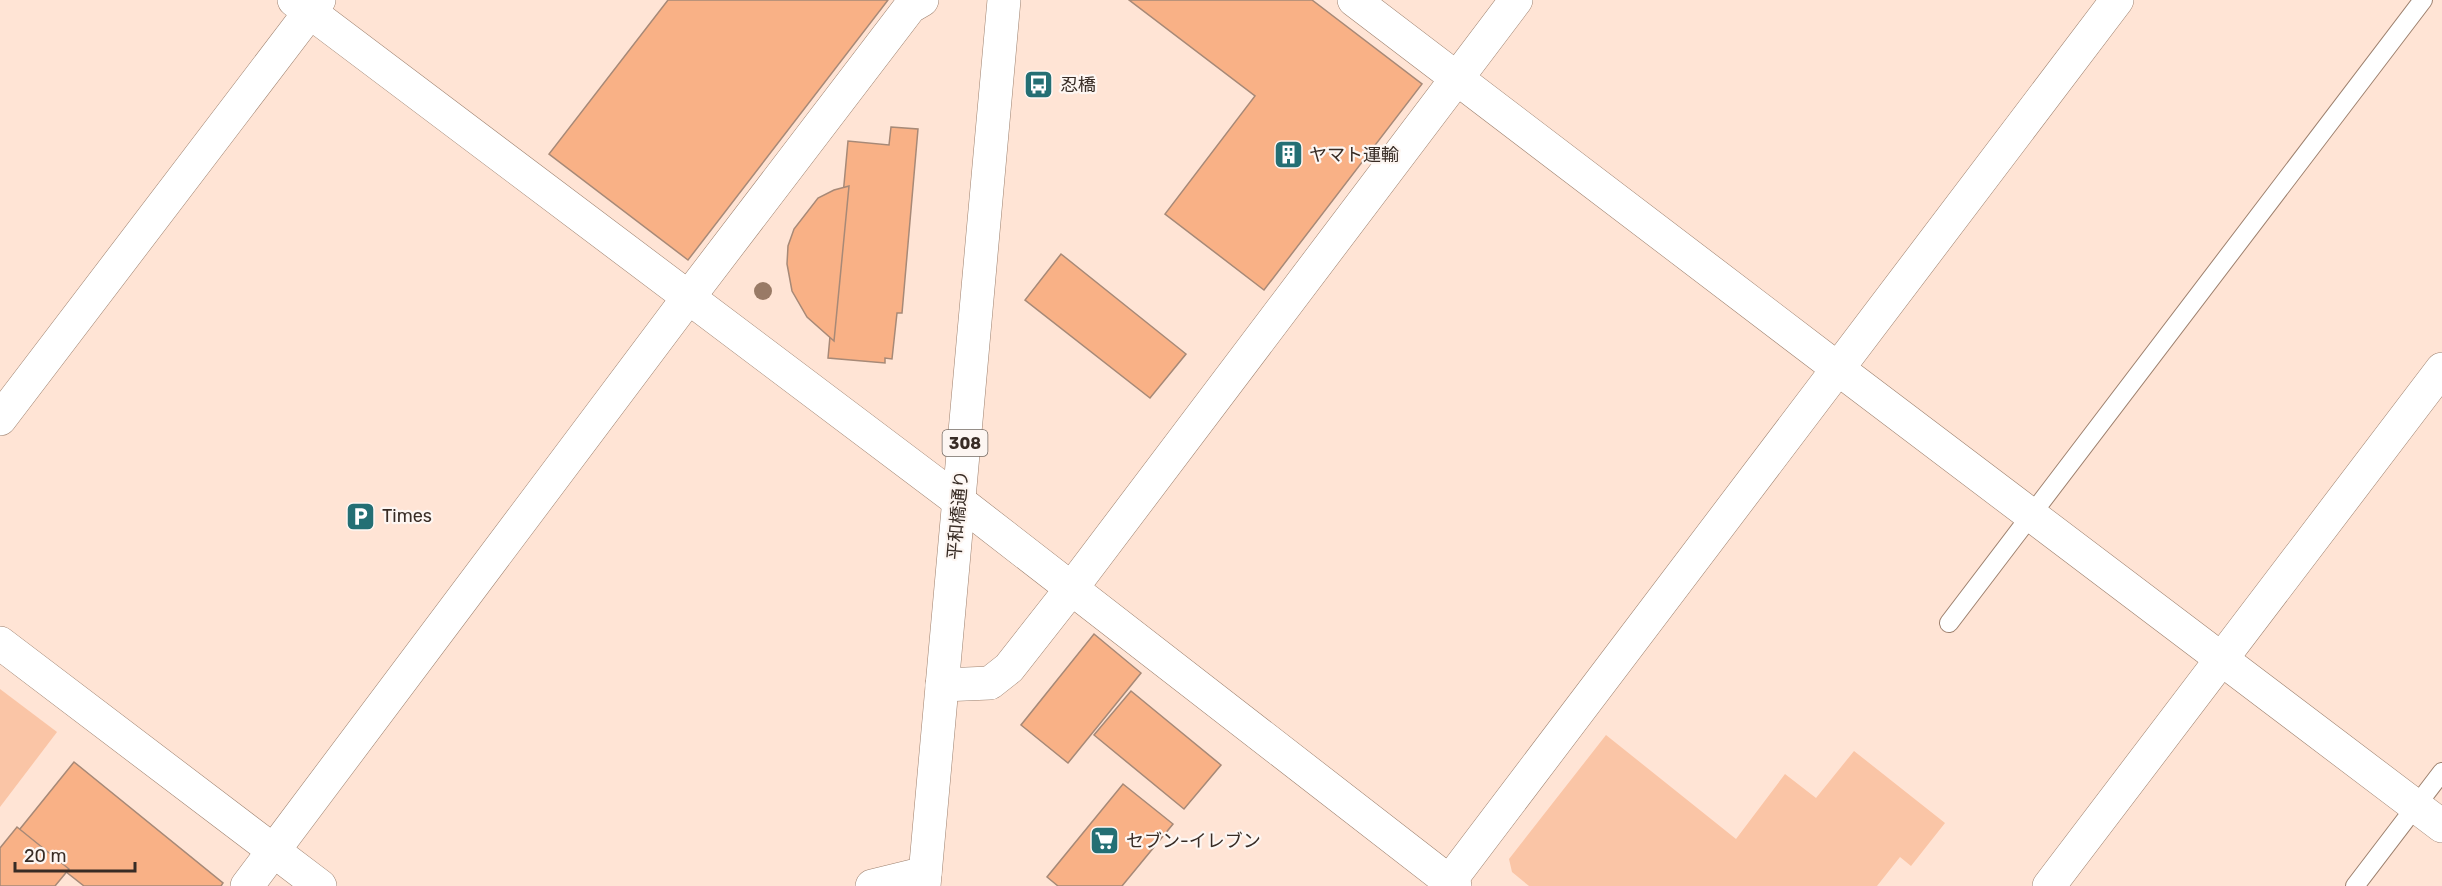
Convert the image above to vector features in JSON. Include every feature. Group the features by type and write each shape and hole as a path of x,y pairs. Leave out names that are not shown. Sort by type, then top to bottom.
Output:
{"street":[{"path":"247,886 687,298 910,7 922,0"},
{"name":"平和橋通り","path":"925,879 1004,0"},
{"path":"1354,0 2442,826"},
{"path":"942,684 990,683 1009,668 1516,0"},
{"path":"0,419 307,4 687,298 960,502 1450,885 1837,368 2117,0"},
{"path":"2049,886 2440,377"},
{"path":"0,644 320,886"},
{"path":"872,886 925,879"}],"lane":[{"path":"1949,623 2423,0"},
{"path":"2355,886 2442,772"}],"shaded area":[{"path":"0,689 57,732 0,807"},
{"path":"1606,735 1736,839 1785,774 1816,798 1854,751 1945,823 1911,866 1900,857 1877,886 1529,886 1512,872 1509,859"}],"building":[{"path":"668,0 888,0 688,260 549,154"},
{"name":"ヤマト運輸","path":"1129,0 1312,0 1422,84 1264,290 1165,214 1255,96"},
{"path":"891,127 918,129 902,313 897,313 892,359 885,358 885,363 828,358 848,141 889,145"},
{"path":"849,186 834,341 807,317 792,291 787,264 788,246 794,229 818,198"},
{"path":"1061,254 1186,354 1150,398 1025,300"},
{"path":"1094,634 1141,673 1068,763 1021,725"},
{"path":"1131,691 1221,765 1184,809 1094,735"},
{"path":"74,762 223,883 221,886 84,886 61,868 46,885 3,850"},
{"path":"1123,784 1173,824 1122,886 1058,886 1047,877"},
{"path":"17,827 69,869 55,886 0,886 0,848"}],"place":[{"name":"忍橋","path":"1039,85"},
{"name":"ヤマト運輸","path":"1288,155"},
{"name":"Times","path":"361,516"},
{"name":"セブン-イレブン","path":"1105,841"}]}
